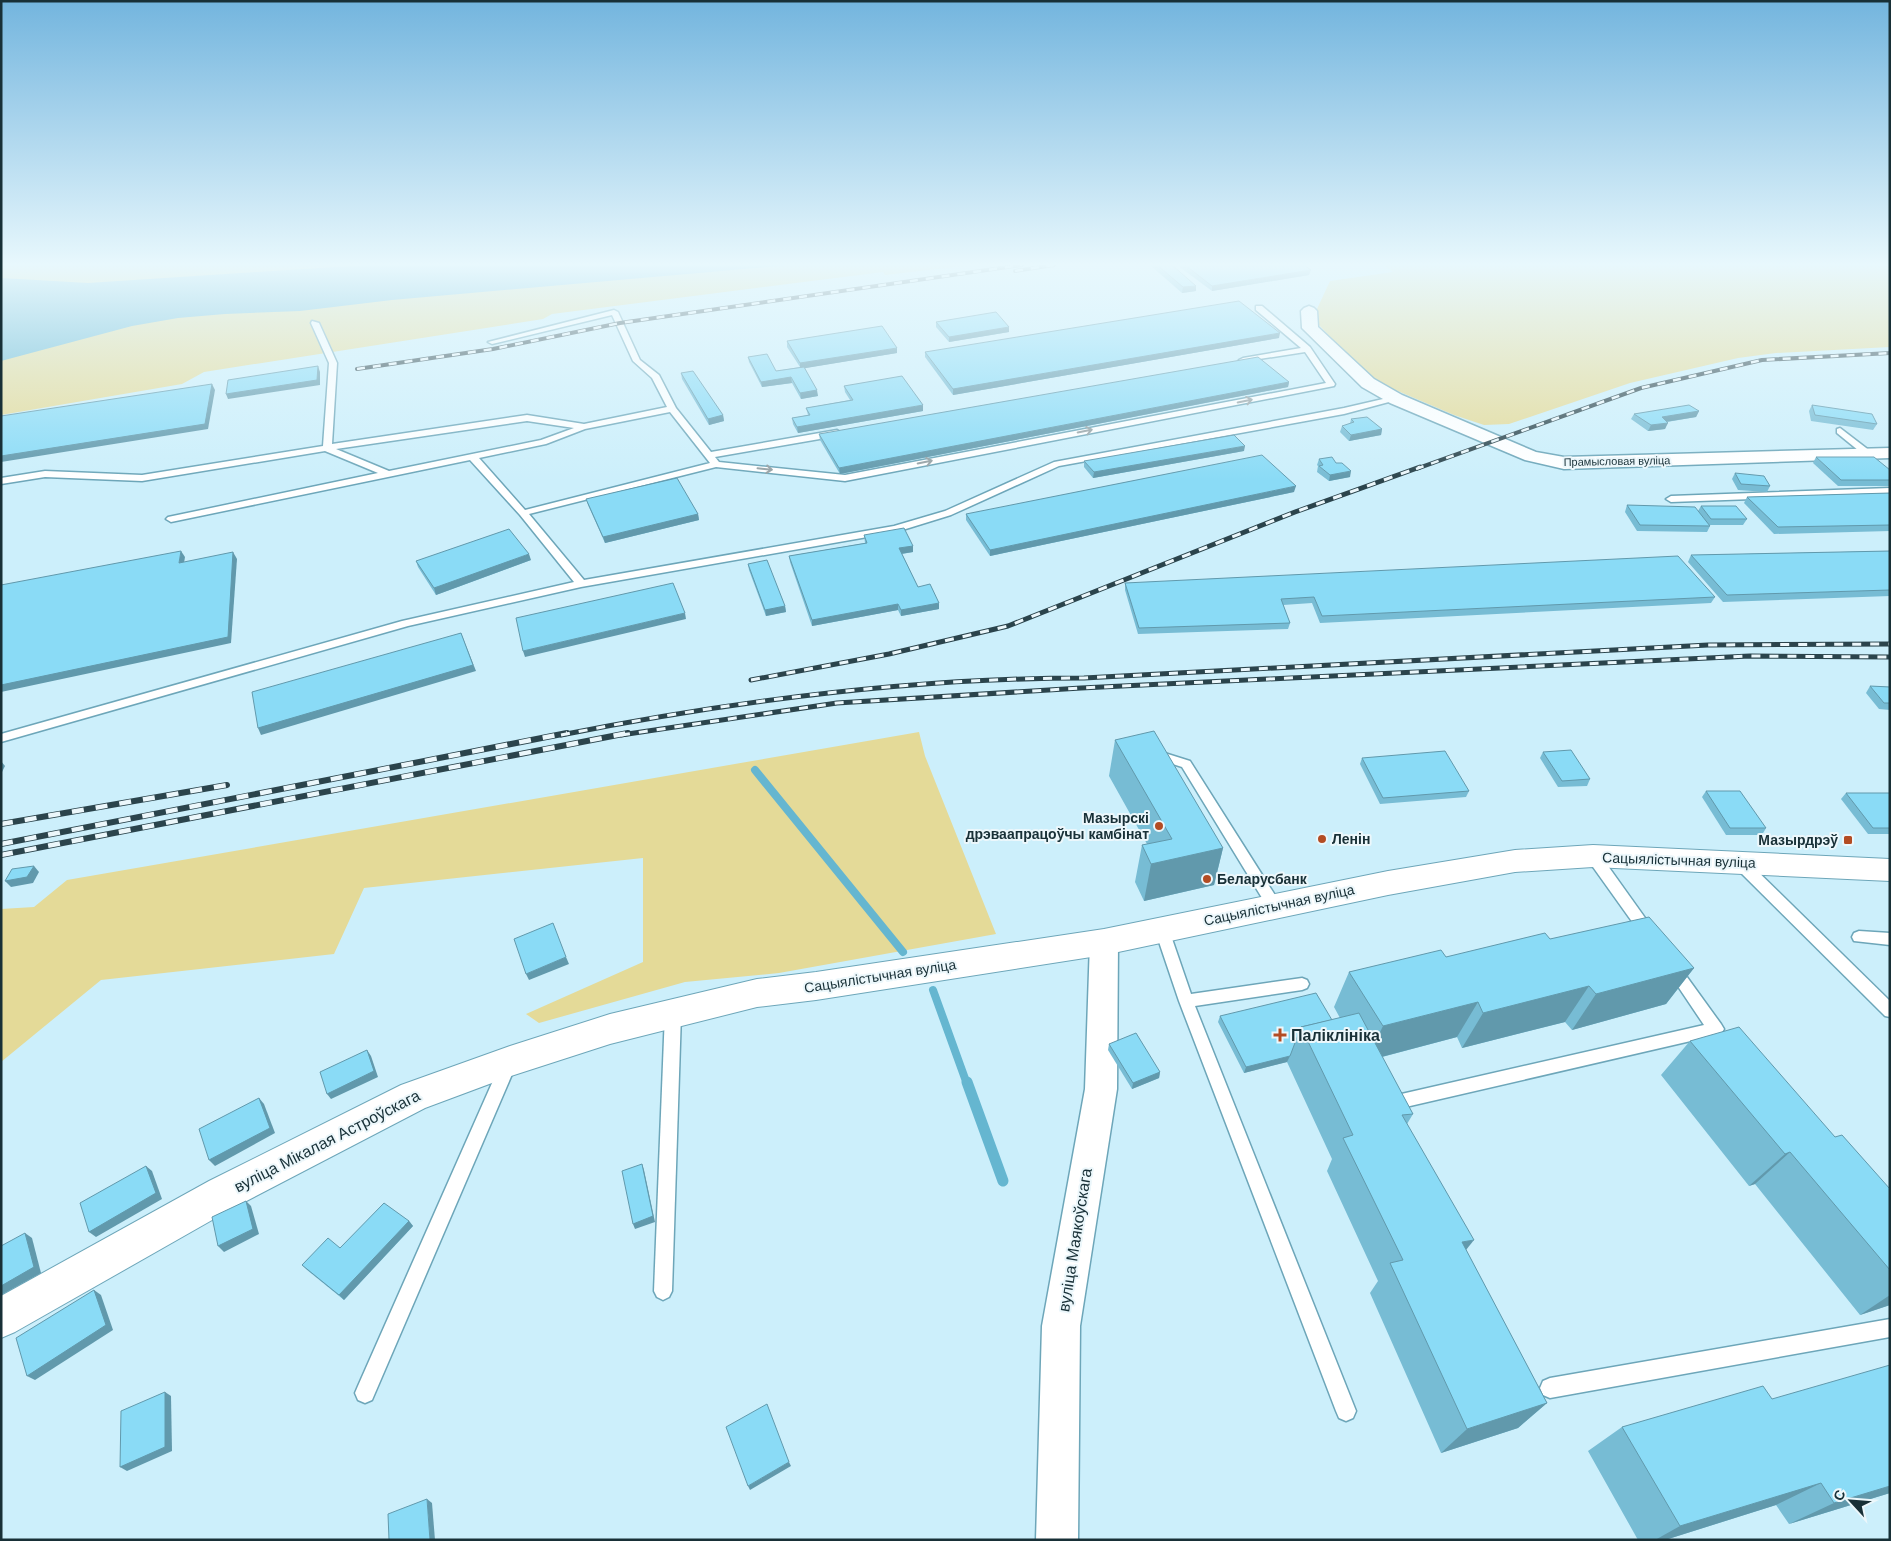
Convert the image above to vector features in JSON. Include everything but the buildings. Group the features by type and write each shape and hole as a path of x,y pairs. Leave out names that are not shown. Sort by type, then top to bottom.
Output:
{"street":[{"name":"Прамысловая вуліца","path":"1319,337 1368,383 1396,400 1531,456 1564,463 1890,453"},
{"name":"Сацыялістычная вуліца","path":"673,1013 757,993 816,986 1104,942 1388,883 1515,861 1592,856 1890,870"},
{"name":"вуліца Маякоўскага","path":"1057,1540 1061,1326 1101,1089 1104,942"},
{"name":"вуліца Мікалая Астроўскага","path":"1,1318 222,1194 413,1096 510,1061 610,1029 673,1013"}],"lane":[{"path":"321,337 333,363 327,448"},
{"path":"492,342 513,337"},
{"path":"625,337 636,361 656,377 672,409 716,464"},
{"path":"523,513 716,464 845,478 1330,384 1307,349 1293,337"},
{"path":"1238,361 1307,349"},
{"path":"1,738 406,623 581,584 896,529 948,513 1057,464 1396,400"},
{"path":"171,519 543,442 584,427 672,409"},
{"path":"1,481 45,474 142,478 527,418 584,427"},
{"path":"709,455 846,431"},
{"path":"1840,431 1867,453"},
{"path":"327,448 388,474"},
{"path":"472,457 523,513 581,584"},
{"path":"1671,499 1890,491"},
{"path":"1139,752 1158,755 1186,764 1275,907"},
{"path":"1592,856 1654,942"},
{"path":"1739,862 1890,1011"},
{"path":"1162,930 1186,1001 1346,1411"},
{"path":"1859,937 1890,939"},
{"path":"1397,1102 1716,1029 1666,958"},
{"path":"1186,1001 1302,984"},
{"path":"663,1291 673,1013"},
{"path":"364,1393 510,1061"},
{"path":"1550,1388 1890,1328"}],"shaded area":[{"path":"1,337 428,337 204,372 182,384 1,415"},
{"path":"1330,337 1890,337 1890,347 1776,353 1738,358 1630,383 1509,424 1484,425 1454,415 1393,389 1375,379 1351,359"},
{"path":"919,732 925,756 996,934 779,973 685,982 539,1023 526,1014 643,962 643,858 364,888 334,954 101,980 1,1062 1,909 34,907 67,880"}],"water":[{"path":"1,337 91,337 1,361"}],"waterway":[{"path":"755,770 903,952"},
{"path":"933,990 967,1084"},
{"path":"967,1082 1003,1181"}],"railway":[{"path":"357,369 493,349 552,337"},
{"path":"1416,469 1641,388 1762,360 1890,353"},
{"path":"751,680 889,654 1008,626 1295,512 1420,467"},
{"path":"561,735 756,702 887,687 952,682 1084,678 1708,645 1890,644"},
{"path":"621,735 837,703 1081,688 1750,656 1890,657"},
{"path":"1,844 567,733"},
{"path":"1,855 628,733"},
{"path":"1,824 227,785"}],"place":[{"name":"Мазырскі дрэваапрацоўчы камбінат","path":"1159,826"},
{"name":"Ленін","path":"1322,839"},
{"name":"Мазырдрэў","path":"1848,840"},
{"name":"Беларусбанк","path":"1207,879"},
{"name":"Паліклініка","path":"1280,1035"}]}
